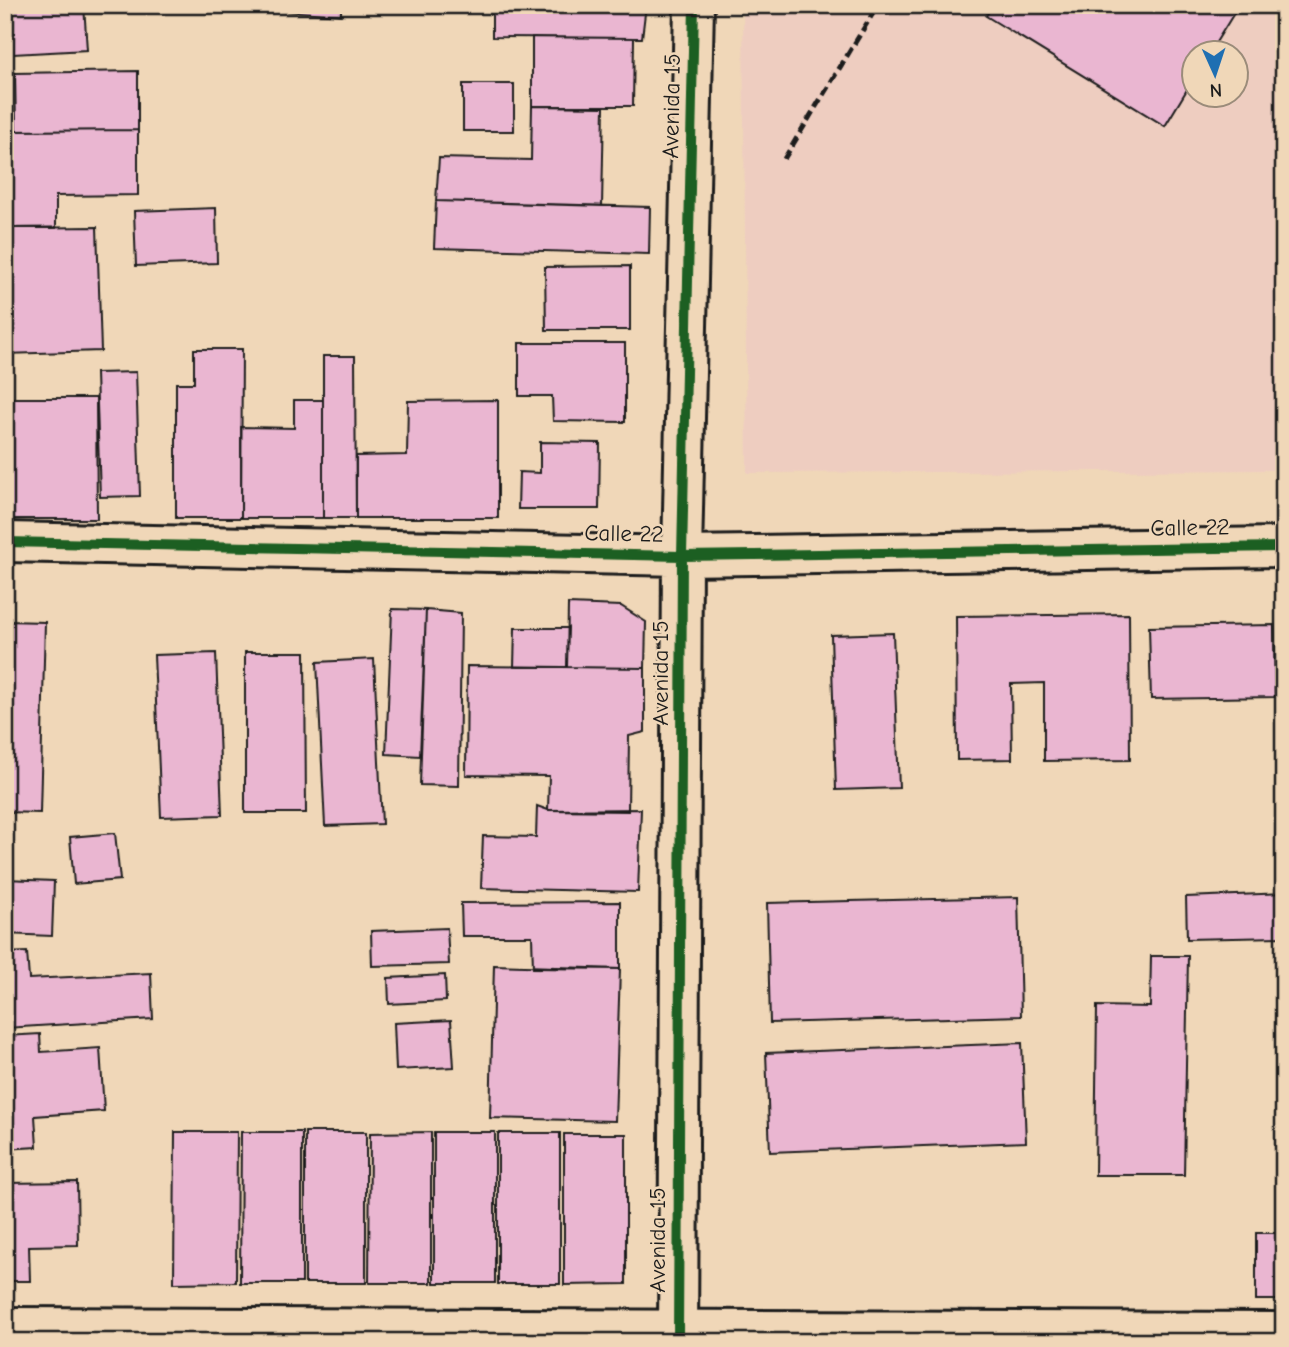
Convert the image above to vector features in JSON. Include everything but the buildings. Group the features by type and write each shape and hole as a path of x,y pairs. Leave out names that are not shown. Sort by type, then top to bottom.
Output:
{"street":[{"name":"Avenida 15","path":"678,1336 682,555 694,5"},
{"name":"Calle 22","path":"5,542 682,555 1284,547"},
{"path":"5,1327 678,1336 1284,1332"}],"shaded area":[{"path":"743,5 1284,5 1284,470 747,473"}],"railway":[{"path":"784,159 878,5"}],"cycle path":[{"path":"678,1342 682,556 694,5"},
{"path":"5,542 682,556 1284,547"}]}
